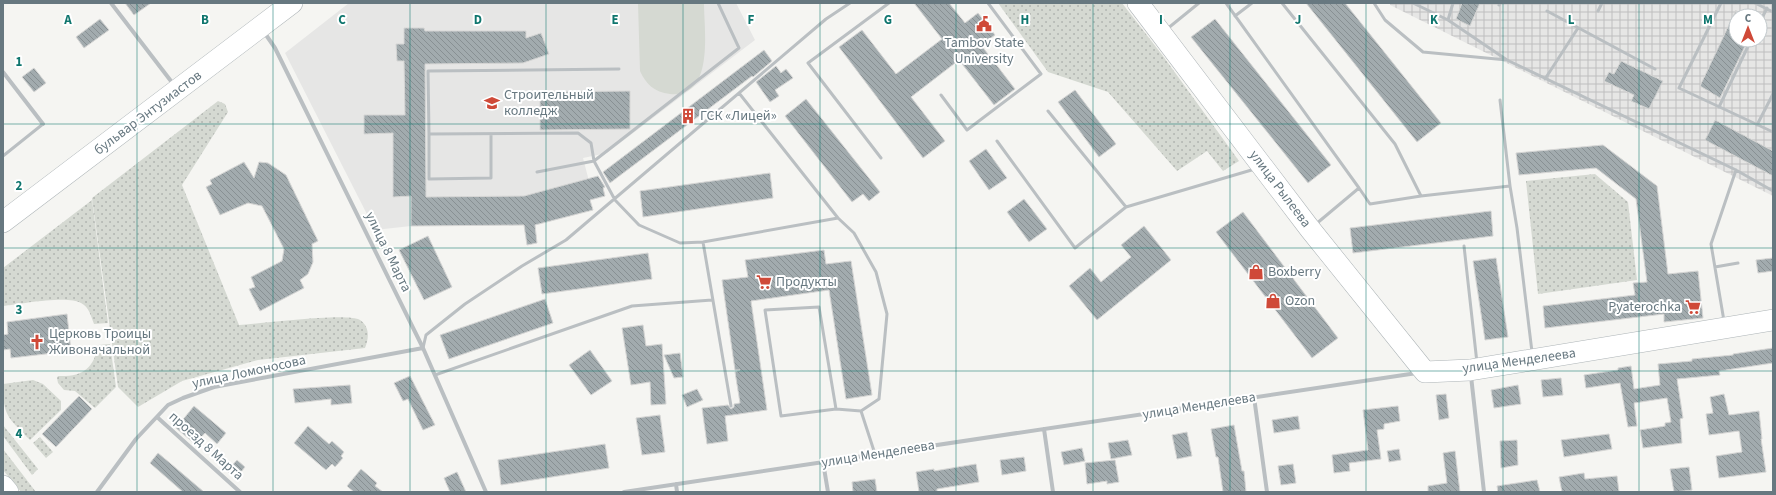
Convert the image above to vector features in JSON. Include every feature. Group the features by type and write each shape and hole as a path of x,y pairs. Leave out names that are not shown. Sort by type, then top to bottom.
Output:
{"street":[{"path":"111,3 178,90"},
{"name":"улица Рылеева","path":"1138,3 1310,229 1424,372"},
{"name":"бульвар Энтузиастов","path":"3,222 178,90 288,4"},
{"name":"улица 8 Марта","path":"260,27 275,48 423,348 486,492"},
{"path":"3,72 43,124"},
{"name":"улица Менделеева","path":"624,492 1424,372 1473,369 1773,320"},
{"name":"улица Ломоносова","path":"98,492 136,439 168,405 183,398 214,388 423,348"},
{"path":"1473,369 1484,492"},
{"path":"1254,397 1267,492"},
{"name":"проезд 8 Марта","path":"157,417 240,492"},
{"path":"1044,429 1053,492"},
{"path":"823,462 828,492"},
{"path":"676,484 677,492"},
{"path":"3,486 8,492"}],"lane":[{"path":"537,172 594,161 739,48 718,3"},
{"path":"423,348 426,335 437,326 465,304 522,266 566,240 615,200 826,19 850,3"},
{"path":"881,158 808,63 889,3"},
{"path":"941,95 967,130 1041,74 988,3"},
{"path":"1161,34 1199,3"},
{"path":"1226,3 1370,204 1421,196 1510,186"},
{"path":"1235,16 1252,3"},
{"path":"1282,3 1395,144 1421,196"},
{"path":"1374,3 1385,20 1423,52 1507,60"},
{"path":"1413,3 1448,20 1507,60 1736,170 1773,191"},
{"path":"1448,20 1453,3"},
{"path":"1598,11 1602,3"},
{"path":"1722,3 1679,88 1773,132"},
{"path":"1755,3 1767,8"},
{"path":"1547,11 1655,69"},
{"path":"1545,79 1578,28"},
{"path":"1719,107 1748,48"},
{"path":"491,134 491,178 429,179 428,71 619,69"},
{"path":"739,93 838,218 854,232 876,272 887,314 879,399 861,410 836,409 781,416 765,310 819,307 836,409"},
{"path":"1757,125 1773,94"},
{"path":"1500,100 1533,360"},
{"path":"1048,111 1126,207"},
{"path":"3,156 43,124"},
{"path":"429,134 578,132 591,143 594,161 615,200 639,224 680,243 703,242 838,218"},
{"path":"997,141 1075,248 1126,207 1263,167"},
{"path":"1726,328 1711,244 1736,170"},
{"path":"1310,229 1359,188"},
{"path":"703,242 730,406"},
{"path":"1464,246 1473,369"},
{"path":"1715,267 1738,263"},
{"path":"435,375 632,306 712,300"},
{"path":"861,410 875,454"}],"shaded area":[{"name":"Строительный колледж","path":"349,3 736,3 755,40 607,153 583,158 590,185 602,182 605,196 590,200 593,210 525,225 411,226 375,230 285,53"},
{"path":"638,3 704,3 705,45 701,74 694,85 684,92 670,94 664,93 651,87 642,76 640,71"},
{"path":"998,3 1122,3 1163,56 1239,161 1223,171 1207,151 1177,171 1108,92 1048,72"},
{"path":"1390,3 1773,3 1773,196 1390,5"},
{"path":"218,101 225,104 228,112 182,185 239,325 302,319 339,317 352,318 360,320 366,326 368,337 365,348 258,360 182,381 138,407 118,387 92,198"},
{"path":"1595,174 1628,202 1637,280 1538,294 1526,181"},
{"path":"92,200 108,323 94,324 86,307 75,301 55,300 3,306 3,268"},
{"path":"110,344 116,387 95,408 75,391 64,390 58,383 57,378 58,376 74,375 86,370 93,360 98,345"},
{"path":"33,380 43,384 61,401 61,410 30,440 8,416 4,403 3,384"},
{"path":"3,425 38,469 32,475 3,436"},
{"path":"40,437 53,452 46,458 33,443"},
{"path":"3,449 36,492 21,492 3,470"}],"building":[{"path":"125,3 151,3 134,15"},
{"path":"914,3 949,3 965,23 978,13 995,35 981,45 1015,89 994,105 959,60 911,97 945,141 923,158 839,47 862,30 896,74 942,39"},
{"path":"1306,3 1345,3 1441,123 1417,142"},
{"path":"1462,3 1480,3 1470,26 1456,19"},
{"path":"100,19 109,30 84,48 76,37"},
{"path":"1215,19 1331,165 1308,183 1191,37"},
{"path":"1728,27 1728,48 1744,48 1720,98 1700,86"},
{"path":"404,28 424,28 425,31 526,31 526,38 541,33 549,54 523,63 425,64 426,197 524,196 598,176 605,187 603,188 605,196 590,200 593,210 535,225 537,243 527,245 524,225 411,226 411,196 393,197 393,133 364,134 364,115 405,115 404,61 397,61 396,44 404,44"},
{"name":"ГСК «Лицей»","path":"764,50 772,61 753,77 752,76 610,183 603,172"},
{"path":"1621,61 1663,81 1649,109 1631,101 1634,95 1604,81 1609,72 1614,74"},
{"path":"776,66 781,73 786,69 793,78 775,90 779,96 770,102 756,82"},
{"path":"34,68 46,83 34,92 22,77"},
{"path":"1075,90 1116,144 1099,157 1058,102"},
{"path":"630,91 630,129 540,130 540,92"},
{"path":"806,99 880,192 869,201 863,194 852,202 785,116"},
{"path":"1715,120 1773,151 1773,176 1705,140"},
{"path":"1603,145 1657,186 1668,274 1698,271 1703,318 1664,322 1664,314 1545,328 1543,306 1635,295 1633,283 1647,282 1636,199 1596,168 1519,175 1516,153"},
{"path":"986,149 1007,178 989,190 969,161"},
{"path":"244,162 254,178 259,162 268,163 286,175 318,241 312,244 313,262 308,274 300,280 304,288 260,311 249,289 255,287 251,277 282,261 284,249 262,206 248,203 220,215 206,187 212,184 210,180"},
{"path":"770,173 773,198 643,217 640,191"},
{"path":"1024,199 1047,229 1029,242 1007,212"},
{"path":"1491,211 1493,236 1353,253 1350,228"},
{"path":"1243,212 1338,338 1312,358 1216,232"},
{"path":"1144,226 1171,260 1097,320 1069,286 1090,268 1101,282 1131,257 1121,245"},
{"path":"428,236 452,287 424,300 399,250"},
{"path":"824,250 826,264 851,261 872,395 846,399 829,290 751,301 767,410 725,416 728,441 707,444 702,408 728,405 731,409 734,407 734,404 740,403 735,372 740,370 735,370 722,280 748,277 745,260"},
{"path":"648,253 652,279 542,294 538,268"},
{"path":"1496,258 1508,337 1485,340 1473,261"},
{"path":"1773,258 1773,271 1758,273 1756,260"},
{"path":"545,299 553,323 449,359 440,335"},
{"name":"Церковь Троицы Живоначальной","path":"67,314 71,351 11,358 10,349 3,350 3,335 8,334 7,322"},
{"path":"643,325 646,346 662,344 666,404 651,405 650,382 631,385 622,328"},
{"path":"1773,348 1773,363 1719,371 1720,375 1677,379 1683,418 1680,419 1682,443 1643,448 1640,430 1665,426 1665,423 1671,422 1667,398 1634,403 1637,426 1628,427 1620,383 1586,388 1584,375 1618,370 1618,368 1631,366 1634,389 1660,385 1658,364 1692,361 1692,359 1733,355"},
{"path":"590,350 612,381 591,395 569,365"},
{"path":"680,353 683,377 674,378 664,355"},
{"path":"410,376 435,425 423,430 408,399 403,401 394,383"},
{"path":"1561,378 1563,395 1543,397 1541,380"},
{"path":"350,385 352,403 331,405 331,399 295,403 293,389"},
{"path":"1518,385 1521,404 1494,408 1491,390"},
{"path":"697,389 703,400 687,407 682,395"},
{"path":"1446,394 1449,418 1439,420 1436,395"},
{"path":"1724,394 1729,415 1759,411 1761,439 1766,472 1719,478 1716,456 1742,452 1739,431 1709,435 1706,414 1713,413 1710,397"},
{"path":"79,396 92,409 56,447 42,434"},
{"path":"194,406 226,433 217,444 205,433 195,444 176,428"},
{"path":"1398,406 1400,421 1384,424 1384,429 1377,430 1381,459 1349,463 1350,471 1334,473 1332,455 1368,450 1363,410"},
{"path":"660,415 665,452 642,455 636,418"},
{"path":"1298,416 1300,429 1274,433 1272,420"},
{"path":"1234,425 1242,471 1244,471 1246,492 1223,492 1218,457 1216,457 1211,429"},
{"path":"308,426 329,444 332,441 344,452 341,456 343,458 335,467 332,464 326,470 294,443"},
{"path":"1187,432 1192,456 1177,459 1172,435"},
{"path":"1609,434 1612,449 1564,457 1561,440"},
{"path":"1128,440 1132,455 1111,459 1108,443"},
{"path":"1517,440 1518,465 1501,468 1500,441"},
{"path":"605,444 609,468 501,485 498,460"},
{"path":"1082,448 1085,461 1064,465 1061,452"},
{"path":"1399,449 1401,460 1389,462 1387,451"},
{"path":"1455,451 1460,492 1428,492 1428,486 1447,483 1443,453"},
{"path":"158,453 204,492 183,492 150,463"},
{"path":"1024,457 1026,471 1002,475 1000,460"},
{"path":"237,460 245,467 236,478 227,471"},
{"path":"1115,460 1119,482 1107,484 1107,481 1087,484 1085,463"},
{"path":"976,464 979,482 937,489 937,492 919,492 916,472 934,469 934,471"},
{"path":"1293,464 1296,483 1281,485 1278,466"},
{"path":"1689,467 1692,490 1674,492 1670,469"},
{"path":"361,469 377,483 375,486 383,492 354,492 347,486"},
{"path":"457,472 466,492 450,492 444,478"},
{"path":"1584,473 1585,479 1617,476 1619,492 1562,492 1559,477"},
{"path":"875,479 877,492 853,492 852,482"},
{"path":"1537,480 1540,492 1498,492 1497,486"}],"place":[{"name":"Tambov State University","path":"984,24"},
{"name":"Строительный колледж","path":"492,103"},
{"name":"ГСК «Лицей»","path":"688,116"},
{"name":"Boxberry","path":"1256,272"},
{"name":"Продукты","path":"764,282"},
{"name":"Ozon","path":"1273,301"},
{"name":"Pyaterochka","path":"1693,307"},
{"name":"Церковь Троицы Живоначальной","path":"37,342"}]}
